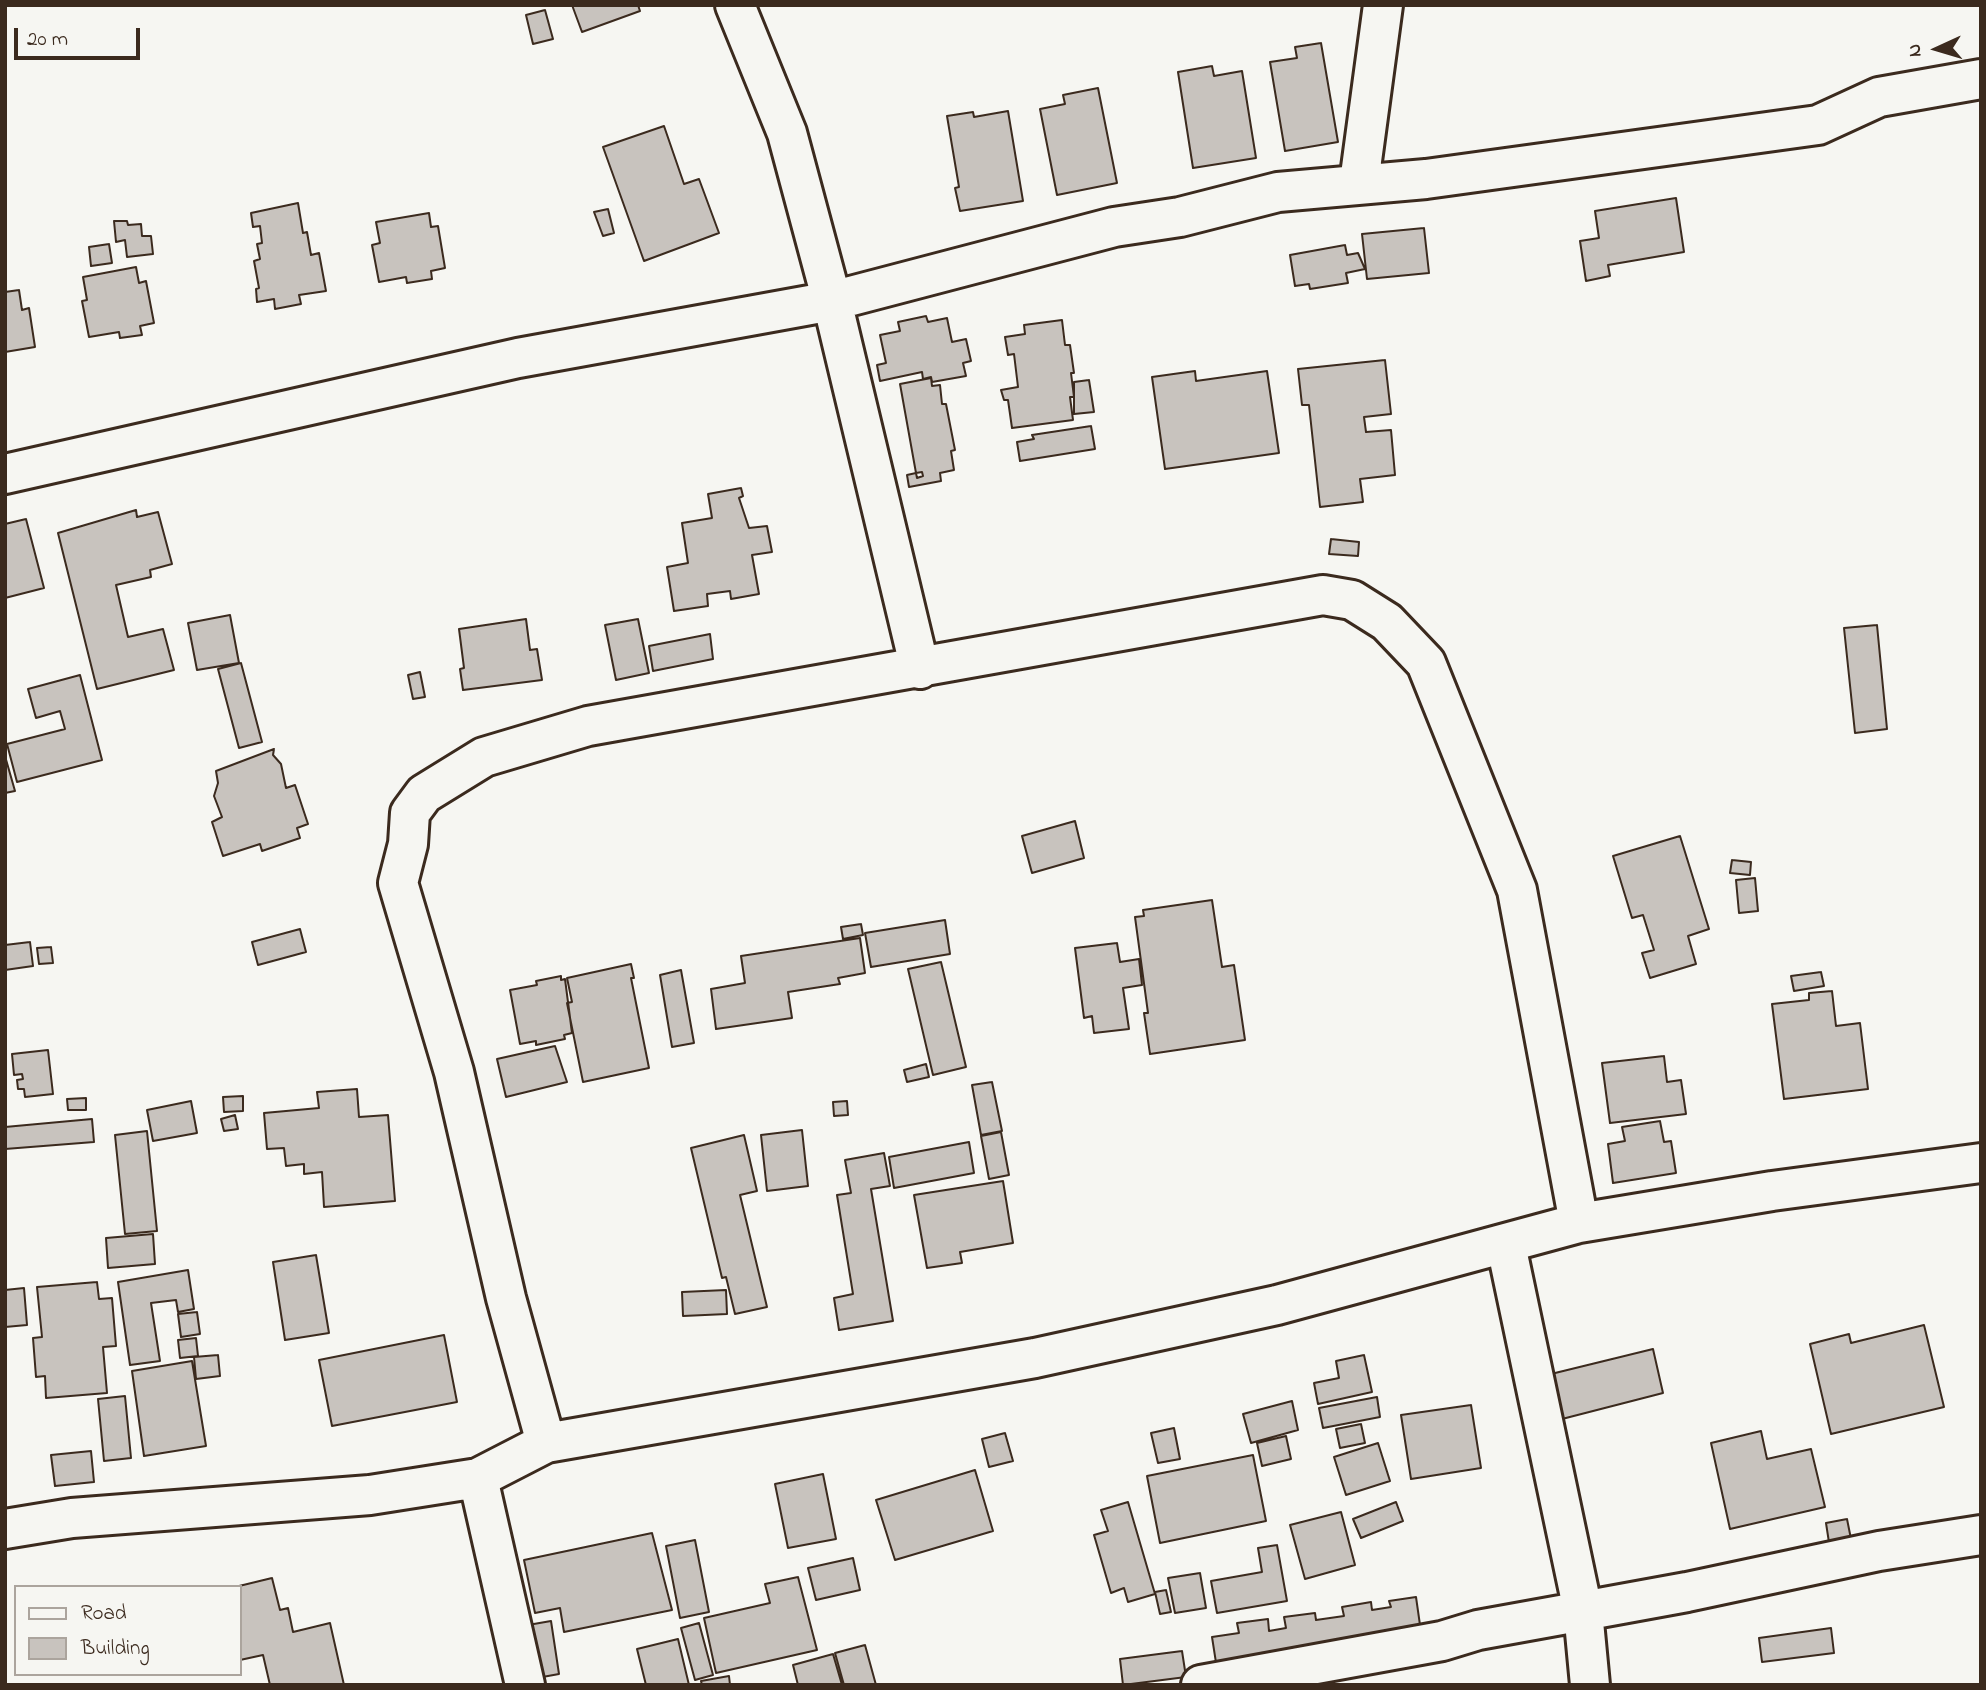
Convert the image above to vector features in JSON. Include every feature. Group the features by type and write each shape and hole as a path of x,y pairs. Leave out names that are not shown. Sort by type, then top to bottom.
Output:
{"street":[{"path":"735,5 787,132 832,301 920,670"},
{"path":"1359,183 1383,5"},
{"path":"5,474 518,358 832,301 1114,227 1180,218 1278,192 1426,179 1818,125 1879,97 1981,79"},
{"path":"546,1443 506,1298 454,1072 398,883 408,844 410,813 424,794 484,757 588,726 920,670 1322,595 1352,600 1387,622 1426,663 1517,890 1579,1223"},
{"path":"5,1529 72,1518 370,1495 478,1478 546,1443 1035,1358 1277,1305 1506,1245 1579,1223 1772,1191 1981,1163"},
{"path":"1506,1245 1583,1611 1590,1685"},
{"path":"478,1478 525,1685"},
{"path":"1201,1685 1442,1641 1478,1630 1687,1592 1878,1551 1981,1535"}],"building":[{"path":"572,5 638,5 640,11 582,32"},
{"path":"545,10 553,39 533,44 526,15"},
{"path":"1321,43 1338,142 1285,151 1270,62 1297,58 1295,47"},
{"path":"1212,66 1214,76 1242,71 1256,158 1193,168 1178,72"},
{"path":"1098,88 1117,183 1057,195 1040,109 1065,104 1063,95"},
{"path":"1008,111 1023,201 960,211 955,188 959,187 947,116 973,112 974,117"},
{"path":"664,126 684,184 699,179 719,233 644,261 603,147"},
{"path":"1676,198 1684,252 1608,265 1610,276 1586,281 1580,241 1599,238 1595,211"},
{"path":"298,203 303,233 307,232 311,255 319,253 326,291 299,295 301,304 275,309 274,299 257,302 256,289 259,288 254,261 260,259 257,244 262,243 260,226 253,227 251,213"},
{"path":"608,209 614,233 603,236 594,212"},
{"path":"429,213 431,227 438,226 445,268 431,271 432,279 407,283 406,277 379,282 372,245 380,243 376,222"},
{"path":"114,221 127,221 128,225 141,224 142,236 151,236 153,254 127,257 125,240 116,242"},
{"path":"1424,228 1429,273 1367,279 1362,234"},
{"path":"109,244 112,263 91,266 89,247"},
{"path":"1345,245 1347,255 1358,253 1365,269 1346,273 1348,283 1310,289 1309,284 1295,286 1290,255"},
{"path":"136,267 139,283 146,281 154,323 140,326 142,335 120,338 119,332 89,337 82,301 87,300 83,277"},
{"path":"19,290 22,310 29,308 35,347 5,352 5,292"},
{"path":"926,316 928,322 947,318 952,342 966,339 971,361 963,363 966,376 932,382 931,377 923,379 922,372 880,381 877,365 886,363 880,335 900,331 898,322"},
{"path":"1062,320 1065,345 1070,345 1074,373 1071,373 1074,397 1070,397 1073,420 1012,428 1008,400 1004,400 1001,390 1018,387 1014,354 1008,355 1005,337 1025,334 1024,325"},
{"path":"1385,360 1391,414 1364,417 1366,432 1391,430 1395,475 1360,479 1363,502 1320,507 1309,405 1302,405 1298,369"},
{"path":"1195,371 1196,381 1267,371 1279,453 1165,469 1152,377"},
{"path":"931,378 932,386 940,385 942,404 946,404 955,450 951,451 954,470 940,473 941,481 909,487 907,475 916,473 900,384"},
{"path":"1089,380 1094,412 1074,414 1074,382"},
{"path":"1091,426 1095,449 1020,461 1017,442 1034,439 1032,435"},
{"path":"741,488 743,496 739,498 749,528 767,526 772,552 752,555 759,594 731,599 730,591 707,594 708,606 674,611 667,567 688,563 682,523 712,518 708,494"},
{"path":"136,510 137,517 158,512 172,564 150,570 151,577 116,585 128,637 163,629 174,670 97,689 58,533"},
{"path":"26,519 44,588 5,598 5,524"},
{"path":"1331,539 1359,542 1358,556 1329,554"},
{"path":"230,615 239,663 197,670 188,623"},
{"path":"526,619 530,650 537,649 542,680 463,690 460,669 464,668 459,629"},
{"path":"638,619 649,673 616,680 605,625"},
{"path":"1877,625 1887,729 1855,733 1844,628"},
{"path":"710,634 713,659 653,671 649,646"},
{"path":"241,663 262,742 239,748 218,669"},
{"path":"420,672 425,697 413,699 408,675"},
{"path":"80,675 102,760 17,782 7,744 65,729 60,711 36,718 28,689"},
{"path":"274,749 273,755 281,764 286,788 295,785 308,824 297,828 300,838 262,851 260,844 223,856 212,822 222,817 214,796 218,783 216,771"},
{"path":"5,756 15,791 5,793"},
{"path":"1075,821 1084,858 1032,873 1022,836"},
{"path":"1680,836 1709,929 1688,936 1696,964 1650,978 1642,953 1654,950 1643,915 1632,918 1613,856"},
{"path":"1732,860 1751,862 1750,875 1730,873"},
{"path":"1755,878 1758,911 1739,913 1736,880"},
{"path":"1212,900 1222,967 1234,965 1245,1040 1150,1054 1144,1013 1148,1013 1135,917 1144,916 1143,910"},
{"path":"945,920 950,954 871,967 865,933"},
{"path":"861,924 863,935 843,939 841,927"},
{"path":"300,929 306,952 258,965 252,942"},
{"path":"860,938 865,973 838,978 840,984 788,992 792,1018 716,1029 711,989 745,983 741,956"},
{"path":"30,942 33,966 5,970 5,945"},
{"path":"1117,943 1120,962 1139,959 1142,985 1123,988 1129,1029 1094,1033 1092,1016 1084,1018 1075,948"},
{"path":"51,947 53,963 39,964 37,948"},
{"path":"941,962 966,1067 933,1075 908,969"},
{"path":"631,964 634,978 631,978 649,1068 583,1082 567,1003 572,1002 567,978"},
{"path":"681,970 694,1043 672,1047 660,975"},
{"path":"1821,972 1824,986 1794,991 1791,976"},
{"path":"561,976 561,980 565,979 572,1033 564,1035 565,1039 536,1045 536,1041 520,1044 510,990 537,985 536,981"},
{"path":"1832,991 1836,1026 1860,1023 1868,1089 1784,1099 1772,1004 1809,1000 1809,993"},
{"path":"555,1046 567,1082 506,1097 497,1059"},
{"path":"48,1050 53,1094 25,1097 24,1089 18,1089 17,1080 23,1079 22,1074 14,1075 12,1054"},
{"path":"1664,1056 1667,1082 1681,1080 1686,1114 1610,1123 1602,1063"},
{"path":"926,1064 929,1077 907,1082 904,1070"},
{"path":"992,1082 1002,1131 981,1135 972,1085"},
{"path":"357,1089 359,1117 388,1115 395,1201 324,1207 322,1172 304,1174 304,1164 286,1166 284,1148 267,1149 264,1113 319,1108 317,1092"},
{"path":"243,1096 243,1111 224,1112 223,1097"},
{"path":"86,1098 86,1110 68,1110 67,1099"},
{"path":"191,1101 197,1133 153,1141 147,1110"},
{"path":"847,1101 848,1115 834,1116 833,1102"},
{"path":"235,1115 238,1129 224,1131 221,1119"},
{"path":"92,1119 94,1142 5,1149 5,1127"},
{"path":"1660,1121 1664,1142 1671,1141 1676,1173 1613,1183 1608,1144 1625,1141 1622,1127"},
{"path":"802,1130 808,1186 767,1191 761,1135"},
{"path":"147,1131 157,1231 125,1234 115,1135"},
{"path":"1001,1132 1009,1175 989,1179 981,1136"},
{"path":"744,1135 757,1191 740,1195 767,1307 735,1314 726,1277 722,1278 691,1148"},
{"path":"969,1142 974,1173 894,1188 889,1157"},
{"path":"884,1153 890,1186 871,1189 893,1321 839,1330 834,1298 853,1294 837,1195 851,1193 845,1160"},
{"path":"1003,1181 1013,1243 960,1252 962,1263 927,1268 914,1195"},
{"path":"153,1234 155,1264 108,1268 106,1238"},
{"path":"316,1255 329,1333 285,1340 273,1262"},
{"path":"188,1270 194,1309 178,1312 176,1300 151,1303 160,1361 130,1365 118,1282"},
{"path":"97,1282 99,1299 112,1298 116,1346 103,1347 107,1393 46,1398 45,1376 36,1377 33,1338 42,1337 37,1287"},
{"path":"24,1288 27,1325 5,1327 5,1290"},
{"path":"726,1290 727,1314 683,1316 682,1292"},
{"path":"197,1312 200,1334 181,1337 178,1314"},
{"path":"1924,1325 1944,1407 1831,1434 1810,1344 1849,1334 1851,1343"},
{"path":"444,1335 457,1402 332,1426 319,1360"},
{"path":"196,1338 198,1356 180,1358 178,1340"},
{"path":"1653,1349 1663,1393 1562,1419 1551,1374"},
{"path":"218,1355 220,1376 196,1379 194,1357"},
{"path":"1364,1355 1372,1392 1318,1404 1314,1383 1339,1378 1336,1361"},
{"path":"192,1361 206,1446 144,1456 132,1371"},
{"path":"125,1396 131,1458 104,1461 98,1399"},
{"path":"1377,1397 1380,1417 1323,1428 1319,1408"},
{"path":"1292,1401 1298,1430 1251,1443 1243,1414"},
{"path":"1471,1405 1481,1468 1411,1479 1401,1415"},
{"path":"1361,1424 1365,1443 1340,1448 1336,1429"},
{"path":"1174,1428 1180,1459 1158,1463 1151,1433"},
{"path":"1761,1431 1767,1459 1811,1449 1825,1507 1730,1529 1711,1443"},
{"path":"1005,1433 1013,1461 989,1467 982,1439"},
{"path":"1286,1436 1291,1459 1262,1466 1257,1443"},
{"path":"1378,1443 1390,1481 1346,1495 1334,1457"},
{"path":"91,1451 94,1482 55,1486 51,1455"},
{"path":"1253,1455 1266,1521 1160,1543 1147,1476"},
{"path":"975,1470 993,1531 895,1560 876,1500"},
{"path":"823,1474 836,1539 788,1548 775,1484"},
{"path":"1128,1502 1155,1594 1128,1602 1124,1588 1111,1593 1094,1535 1108,1531 1101,1510"},
{"path":"1396,1502 1403,1521 1361,1538 1353,1519"},
{"path":"1341,1512 1355,1565 1305,1579 1290,1525"},
{"path":"1847,1519 1852,1544 1830,1549 1826,1523"},
{"path":"652,1533 672,1610 564,1632 560,1608 535,1613 524,1560"},
{"path":"695,1540 709,1612 680,1618 666,1546"},
{"path":"1277,1545 1287,1601 1217,1613 1211,1581 1262,1572 1258,1548"},
{"path":"853,1558 860,1590 816,1600 808,1568"},
{"path":"1200,1573 1206,1608 1175,1613 1168,1578"},
{"path":"798,1577 817,1650 716,1673 704,1618 770,1603 765,1584"},
{"path":"272,1578 280,1610 288,1608 293,1632 330,1623 344,1685 270,1685 263,1655 242,1660 242,1585"},
{"path":"1166,1590 1171,1612 1160,1614 1155,1592"},
{"path":"1416,1597 1422,1639 1217,1669 1212,1637 1239,1633 1237,1623 1268,1619 1269,1631 1286,1628 1284,1617 1315,1613 1316,1620 1344,1616 1342,1607 1371,1602 1372,1610 1391,1607 1389,1601"},
{"path":"551,1621 559,1674 537,1678 528,1625"},
{"path":"699,1623 713,1675 695,1680 681,1628"},
{"path":"1831,1628 1834,1653 1762,1662 1759,1638"},
{"path":"678,1639 689,1685 646,1685 637,1649"},
{"path":"865,1645 876,1685 844,1685 835,1653"},
{"path":"1182,1651 1186,1677 1123,1685 1120,1659"},
{"path":"833,1654 842,1685 798,1685 793,1665"},
{"path":"729,1676 730,1685 702,1685 701,1681"}]}
